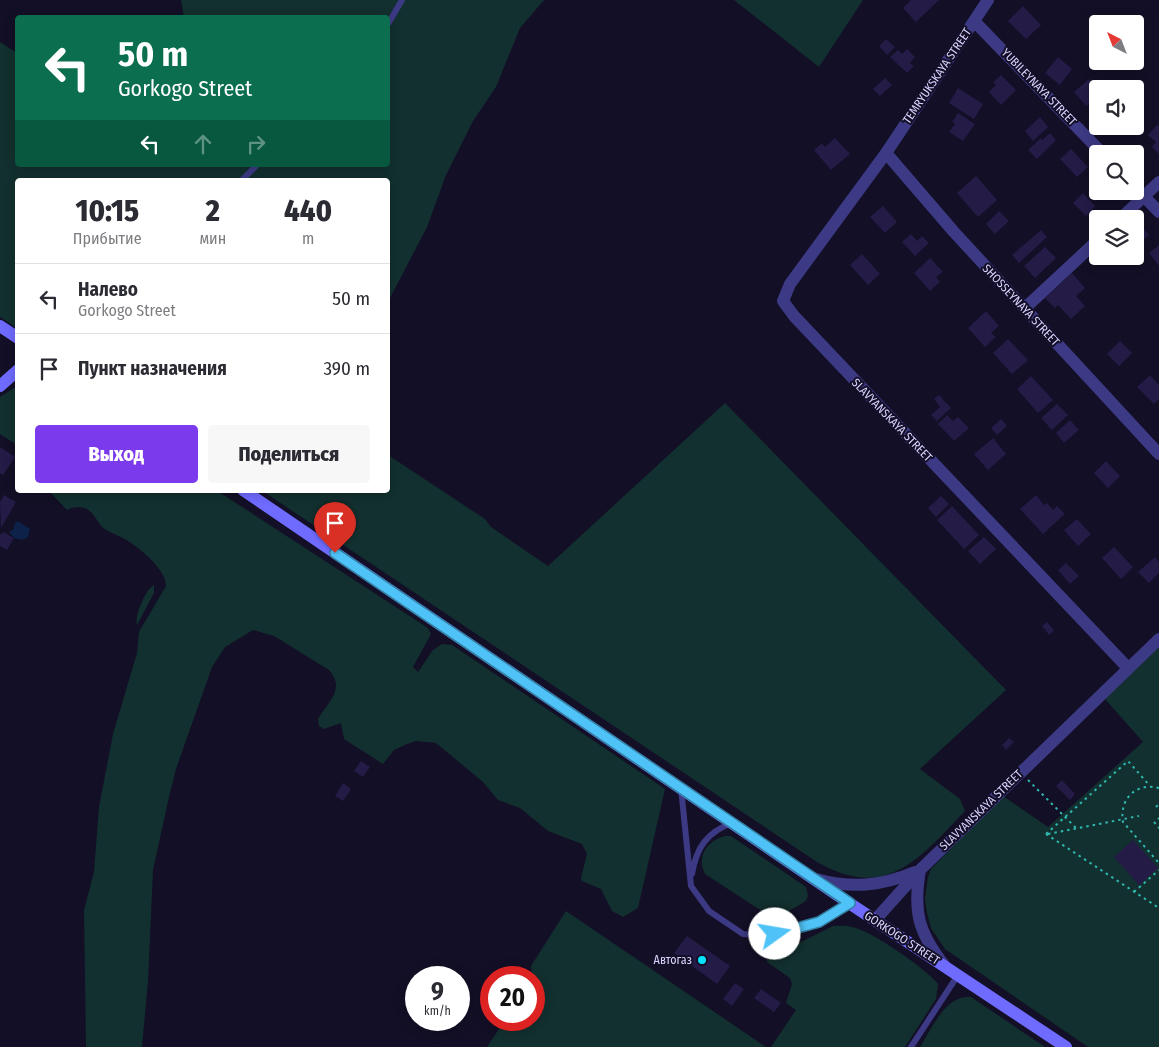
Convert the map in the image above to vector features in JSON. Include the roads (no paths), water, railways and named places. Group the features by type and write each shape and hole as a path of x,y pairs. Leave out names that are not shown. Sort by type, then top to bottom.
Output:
{"main road":[{"path":"0,326 15,336"},
{"path":"0,386 15,373"},
{"name":"GORKOGO STREET","path":"247,493 874,920 1066,1047"}],"street":[{"name":"TEMRYUKSKAYA STREET","path":"886,153 988,0"},
{"name":"YUBILEYNAYA STREET","path":"974,21 1094,145"},
{"name":"SHOSSEYNAYA STREET","path":"886,153 954,232 1159,454"},
{"name":"SLAVYANSKAYA STREET","path":"886,153 790,284 784,296 785,306 1128,668"},
{"path":"1144,189 1159,182"},
{"path":"1144,195 1159,212"},
{"path":"1025,308 1089,248"},
{"name":"SLAVYANSKAYA STREET","path":"874,920 920,870 1159,640"},
{"name":"SLAVYANSKAYA STREET","path":"814,878 831,883 861,886 899,878 920,870"},
{"path":"920,870 916,901 920,926 927,943 944,965"}],"lane":[{"path":"390,21 402,0"},
{"path":"244,178 255,167"},
{"path":"681,787 691,886 708,911 743,934 754,936 785,933 807,927 830,916 850,903"},
{"path":"691,886 694,863 704,841 721,827 734,823"},
{"path":"911,1047 958,974"}],"water":[{"path":"18,521 30,529 28,537 22,540 14,538 9,532 14,529 14,524"}],"place":[{"name":"Автогаз","path":"702,960"}]}
